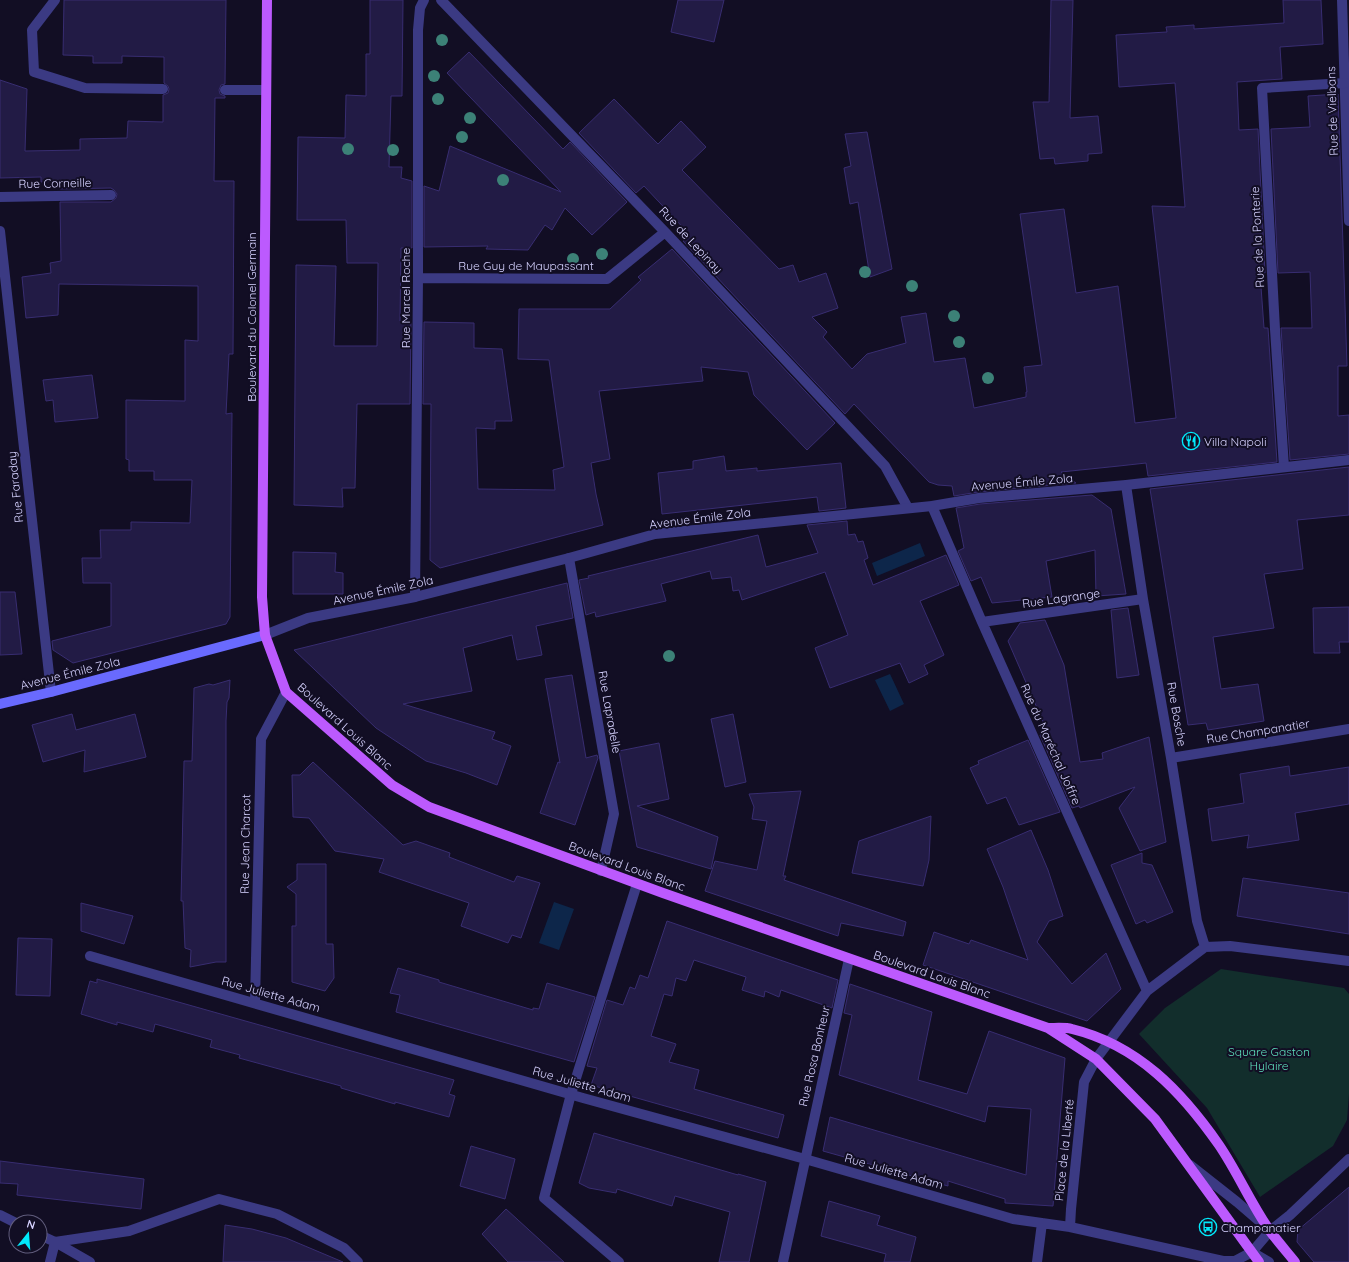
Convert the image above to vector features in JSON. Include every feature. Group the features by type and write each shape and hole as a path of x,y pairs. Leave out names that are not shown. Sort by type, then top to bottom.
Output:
{"main road":[{"name":"Boulevard du Colonel Germain","path":"265,635 262,597 267,0"},
{"name":"Avenue Émile Zola","path":"0,704 51,692 265,635"},
{"name":"Boulevard Louis Blanc","path":"265,635 286,692 392,785 430,807 637,884 1048,1028 1096,1059 1155,1119 1253,1257 1260,1262"},
{"name":"Boulevard Louis Blanc","path":"1048,1028 1071,1028 1110,1041 1141,1060 1182,1097 1219,1145 1270,1231 1295,1262"}],"street":[{"path":"55,0 32,30 34,72 84,88 163,89"},
{"name":"Rue Marcel Roche","path":"415,597 418,278 418,30 420,8 424,0"},
{"name":"Rue de Lepinay","path":"441,0 665,232 885,466 908,508"},
{"name":"Rue de Vielbans","path":"1342,0 1349,221"},
{"name":"Rue de la Ponterie","path":"1284,467 1274,329 1262,88 1345,83"},
{"path":"225,90 266,90"},
{"name":"Rue Corneille","path":"0,197 112,195"},
{"name":"Rue Faraday","path":"0,231 51,692"},
{"name":"Rue Guy de Maupassant","path":"418,278 607,279 665,232"},
{"name":"Avenue Émile Zola","path":"265,635 308,618 415,597 569,558 655,534 932,506 979,498 1126,485 1349,460"},
{"name":"Rue Bosche","path":"1126,485 1143,599 1171,758 1197,921 1205,947"},
{"name":"Rue du Maréchal Joffre","path":"932,506 982,622 1147,991"},
{"name":"Rue Lapradelle","path":"569,558 614,814 601,871"},
{"name":"Rue Lagrange","path":"982,622 1143,599"},
{"name":"Rue Jean Charcot","path":"255,1003 261,739 286,692"},
{"name":"Rue Champanatier","path":"1171,758 1349,729"},
{"path":"619,1262 544,1198 571,1094 637,884"},
{"path":"1205,947 1230,946 1349,961"},
{"name":"Place de la Liberté","path":"1070,1228 1084,1082 1096,1059 1147,991 1205,947"},
{"name":"Rue Juliette Adam","path":"90,956 1013,1219 1070,1228"},
{"name":"Rue Rosa Bonheur","path":"783,1262 849,959"},
{"path":"1253,1257 1270,1231 1290,1215 1349,1159"},
{"path":"1187,1162 1270,1231"},
{"path":"55,1242 129,1231 219,1199 277,1214 344,1248 358,1262"},
{"path":"1037,1262 1042,1223"},
{"path":"1070,1228 1224,1261 1235,1261 1253,1257 1269,1262"},
{"path":"48,1239 90,1262"},
{"path":"50,1262 55,1242"}],"green space":[{"name":"Square Gaston Hylaire","path":"1221,969 1344,988 1349,994 1349,1094 1347,1120 1333,1146 1260,1197 1207,1108 1139,1034 1165,1008"}],"water":[{"path":"920,543 925,556 877,576 872,563"},
{"path":"890,674 904,704 890,711 875,680"},
{"path":"554,902 574,909 559,950 539,943"}],"building":[{"path":"64,0 226,0 225,84 221,85 219,90 220,94 225,96 225,98 215,98 214,181 234,181 233,354 229,354 226,414 232,413 230,617 226,624 73,663 53,650 52,641 111,626 111,583 83,583 82,558 101,558 100,530 131,530 131,522 190,523 192,480 154,480 154,471 129,471 129,460 126,459 126,400 185,401 185,340 198,341 198,286 59,284 58,315 26,318 22,277 51,273 50,263 61,261 60,202 111,202 116,198 117,194 111,188 60,189 60,181 41,182 41,177 0,178 0,80 27,89 25,151 80,150 80,139 127,138 128,121 163,122 163,95 168,93 169,89 164,83 164,57 122,56 122,63 93,63 93,56 63,55"},
{"path":"370,0 403,0 402,96 391,96 389,167 402,167 401,178 412,181 412,248 401,248 400,321 411,322 410,404 357,404 355,488 342,488 343,507 294,505 296,265 336,266 334,346 377,346 378,263 347,263 346,220 297,220 298,137 345,138 346,95 366,96 366,54 370,54"},
{"path":"678,0 724,0 714,42 671,32"},
{"path":"1051,0 1073,0 1070,118 1098,116 1102,153 1088,154 1088,161 1055,164 1054,158 1040,159 1033,102 1049,102"},
{"path":"1283,0 1321,0 1323,44 1280,47 1282,79 1237,82 1239,130 1258,129 1265,273 1260,273 1264,328 1268,328 1277,462 1148,476 1146,463 1061,472 1076,483 978,492 954,496 952,486 938,485 929,482 854,404 845,414 683,241 690,235 644,186 636,193 579,133 614,99 658,144 681,121 706,147 682,170 779,269 793,265 799,282 826,273 838,308 812,317 827,332 823,337 852,369 867,354 906,343 901,317 926,313 934,362 965,358 974,408 1026,397 1027,392 1024,367 1042,365 1020,214 1064,209 1076,293 1118,286 1135,423 1176,418 1152,206 1185,207 1175,83 1119,87 1116,35 1167,32 1166,27 1194,25 1194,29 1284,23"},
{"path":"469,52 563,149 570,142 627,202 592,235 565,208 552,230 545,225 528,250 486,249 488,246 424,247 424,186 439,191 450,146 561,192 447,73"},
{"path":"1338,94 1347,366 1338,366 1338,416 1349,415 1349,454 1290,460 1281,328 1312,328 1310,272 1278,273 1271,129 1310,127 1308,96"},
{"path":"867,132 892,269 870,277 858,202 850,204 844,168 851,166 845,134"},
{"path":"672,249 835,423 807,450 754,395 748,372 701,367 703,381 599,391 610,459 591,463 603,525 440,568 430,560 431,404 423,404 424,322 474,323 474,348 502,349 512,421 495,421 495,429 476,428 478,489 555,490 553,470 564,467 549,360 518,359 519,309 610,309 641,280 638,277"},
{"path":"92,375 98,418 55,422 53,400 46,401 43,380"},
{"path":"724,456 726,471 757,468 757,471 841,463 846,508 819,511 817,497 662,514 658,473 693,469 693,461"},
{"path":"1349,467 1349,515 1297,520 1303,569 1264,574 1274,628 1213,637 1221,689 1258,684 1264,721 1208,730 1206,723 1188,725 1150,489"},
{"path":"1092,495 1111,509 1126,594 1096,596 1095,550 1046,561 1052,597 992,603 981,577 971,581 958,551 964,548 956,508 980,504"},
{"path":"847,521 848,535 855,534 858,542 863,541 868,558 864,560 873,585 946,555 959,585 920,601 944,655 924,665 928,674 909,683 900,663 830,688 815,648 848,635 825,572 742,600 739,590 733,591 731,577 712,579 710,571 661,584 666,601 596,617 595,612 586,615 579,580 589,578 588,576 758,535 766,567 818,553 807,525"},
{"path":"293,552 336,553 335,572 343,573 343,594 293,594"},
{"path":"567,583 573,618 536,626 542,655 517,660 512,635 463,648 472,691 403,704 495,732 492,739 511,746 497,785 466,773 426,761 376,728 294,650"},
{"path":"0,592 15,592 22,654 0,655"},
{"path":"1349,607 1349,642 1339,642 1340,653 1314,653 1313,608"},
{"path":"1128,608 1139,675 1117,678 1111,610"},
{"path":"1045,620 1064,665 1080,762 1103,759 1102,753 1149,737 1166,842 1140,851 1119,808 1135,787 1080,808 1079,806 1072,808 1040,735 1047,731 1008,641 1020,623"},
{"path":"572,675 586,758 597,755 598,758 575,825 540,813 558,762 560,763 545,679"},
{"path":"230,680 226,721 226,962 216,962 190,967 191,950 185,948 183,901 181,901 184,761 192,761 194,688"},
{"path":"72,714 76,730 135,714 146,757 84,772 85,750 43,762 32,725"},
{"path":"733,714 746,782 725,787 711,719"},
{"path":"1028,740 1060,812 1019,825 1006,797 987,804 970,768 979,764 978,761"},
{"path":"659,743 669,799 637,806 718,837 711,869 637,847 619,751"},
{"path":"313,762 403,845 416,841 450,853 449,857 514,882 517,876 540,883 521,938 512,935 508,943 461,926 469,903 379,872 384,859 335,851 309,818 293,817 292,775 300,775"},
{"path":"1289,766 1290,776 1349,767 1349,804 1295,813 1299,840 1247,848 1249,835 1212,841 1208,809 1244,803 1240,774"},
{"path":"801,791 783,876 786,876 784,880 906,922 903,936 841,923 838,936 705,891 715,861 757,870 767,821 752,819 754,807 749,794"},
{"path":"931,816 929,860 923,886 852,873 859,841"},
{"path":"1031,830 1048,870 1063,916 1049,921 1037,942 1072,984 1106,953 1121,989 1087,1021 923,965 934,932 969,944 971,940 1028,960 1003,887 987,849"},
{"path":"1142,853 1142,863 1152,865 1173,912 1147,923 1145,920 1136,924 1111,865"},
{"path":"297,864 326,864 326,944 333,944 334,978 325,991 292,982 292,926 296,926 296,894 287,887 297,880"},
{"path":"1243,878 1349,893 1349,934 1237,916"},
{"path":"81,903 133,916 124,944 81,931"},
{"path":"667,921 838,980 832,1008 781,990 779,997 765,991 764,997 742,990 746,977 694,960 686,981 676,978 672,996 664,994 651,1036 676,1044 669,1062 699,1070 694,1089 784,1115 778,1138 591,1085 597,1068 587,1066 607,1000 623,1005 630,987 635,989 640,975 648,978"},
{"path":"18,938 52,939 50,996 16,995"},
{"path":"398,968 533,1010 533,1008 539,1009 547,983 595,997 574,1062 396,1012 400,995 390,993"},
{"path":"97,979 454,1080 449,1094 455,1096 449,1117 395,1102 395,1104 341,1088 341,1086 239,1058 240,1055 210,1047 212,1040 155,1024 153,1032 117,1022 117,1025 81,1014 90,981 97,983"},
{"path":"850,984 932,1012 918,1080 967,1094 989,1031 1065,1058 1053,1206 1005,1203 1005,1199 948,1181 948,1186 823,1151 830,1117 1026,1175 1031,1109 988,1106 985,1122 839,1075 852,1015 844,1013"},
{"path":"594,1133 766,1182 749,1262 719,1262 730,1212 675,1196 672,1206 617,1189 616,1193 589,1188 579,1183"},
{"path":"471,1146 515,1159 505,1199 460,1186"},
{"path":"0,1161 144,1179 141,1209 17,1195 18,1184 0,1183"},
{"path":"1349,1187 1349,1262 1314,1262 1297,1242 1298,1230"},
{"path":"829,1201 880,1216 877,1225 916,1237 910,1262 884,1262 886,1254 821,1236"},
{"path":"506,1209 564,1262 508,1262 482,1234"},
{"path":"225,1225 252,1229 286,1238 343,1262 223,1262"}],"place":[{"name":"Villa Napoli","path":"1191,441"},
{"name":"Champanatier","path":"1208,1227"}]}
